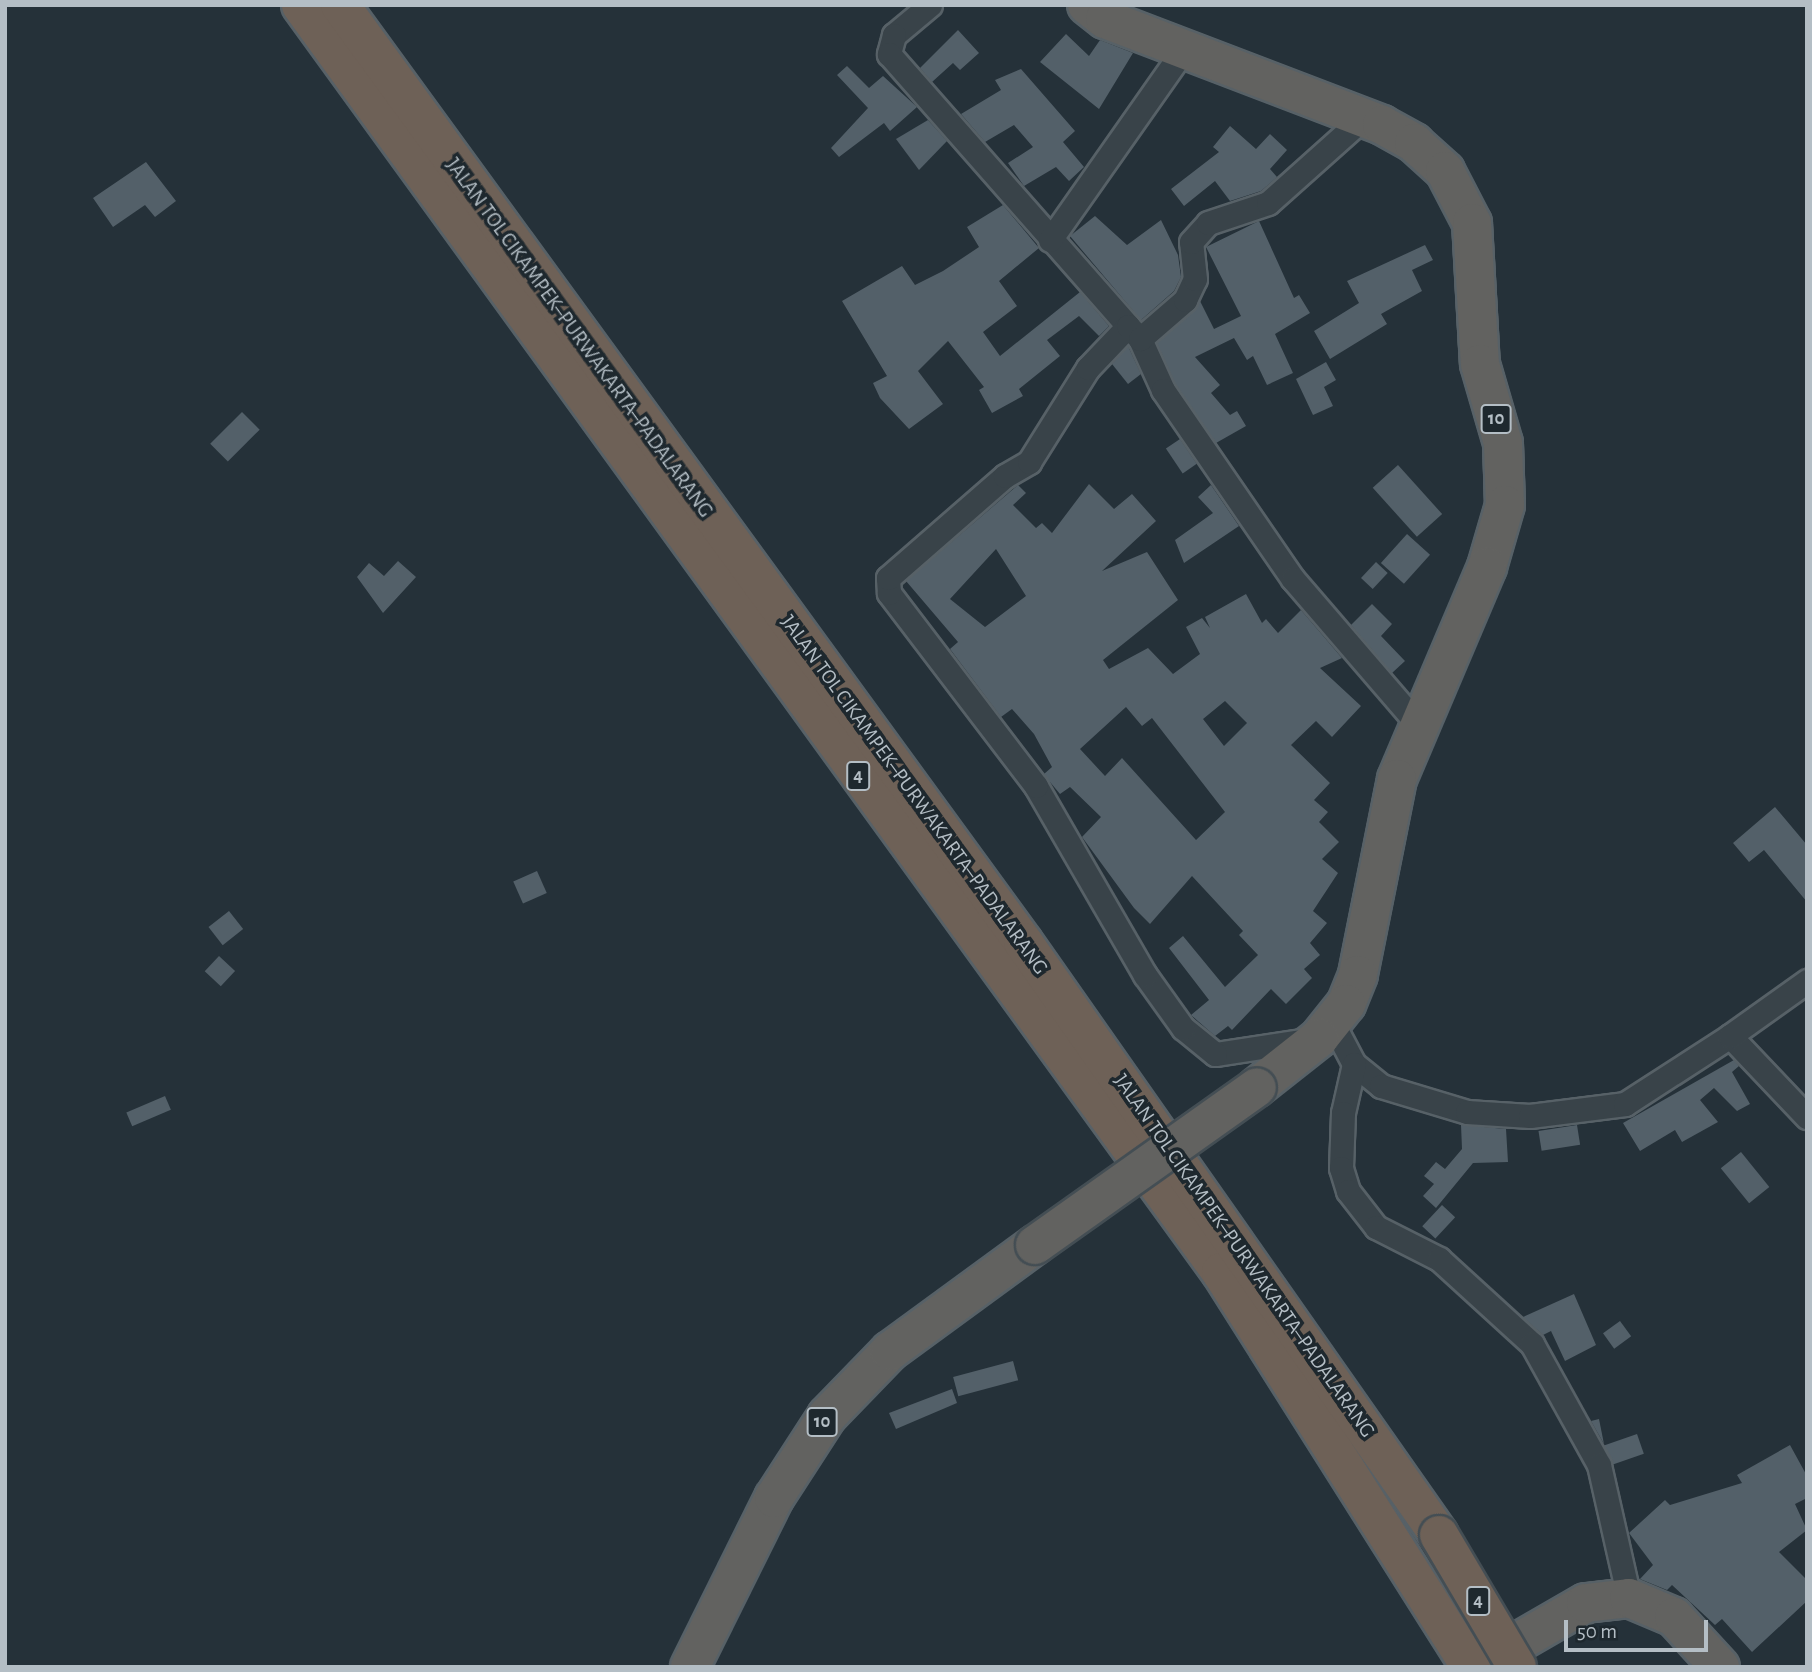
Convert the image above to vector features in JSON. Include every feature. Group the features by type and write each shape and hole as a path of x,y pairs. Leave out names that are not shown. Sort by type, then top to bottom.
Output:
{"highway":[{"name":"JALAN TOL CIKAMPEK–PURWAKARTA–PADALARANG","path":"301,5 1221,1272 1405,1554 1473,1667"},
{"name":"JALAN TOL CIKAMPEK–PURWAKARTA–PADALARANG","path":"340,5 1039,965 1439,1535 1517,1667"},
{"name":"10","path":"690,1667 774,1498 827,1416 890,1350 1257,1087 1326,1031 1358,975 1380,848 1417,723 1498,533 1505,505 1503,443 1480,364 1476,257 1463,196 1414,143 1363,118 1105,19 1087,5"},
{"path":"1473,1667 1586,1603 1629,1598 1674,1617 1720,1667"}],"street":[{"path":"930,5 894,35 888,54 944,110 1050,240 1134,333 1163,390 1293,579 1417,723"},
{"path":"1050,240 1185,48"},
{"path":"1363,118 1268,202 1208,223 1191,242 1195,279 1185,300 1134,333 1088,368 1029,462 898,566 888,578 889,593 1036,786 1145,975 1183,1028 1215,1054 1326,1031 1354,1064 1381,1086 1467,1112 1573,1114 1625,1104 1730,1036 1807,981"},
{"path":"1730,1036 1807,1117"},
{"path":"1354,1064 1343,1113 1341,1168 1348,1191 1376,1227 1439,1259 1532,1344 1599,1465 1629,1598"}],"building":[{"path":"958,30 979,53 960,70 953,63 932,82 920,68"},
{"path":"1066,34 1089,56 1100,40 1133,53 1099,109 1040,62"},
{"path":"847,66 869,88 883,76 917,107 890,131 884,123 839,157 831,148 868,108 837,75"},
{"path":"1021,69 1075,131 1063,142 1084,167 1069,181 1056,167 1024,186 1008,163 1033,147 1014,125 985,142 961,114 1001,90 995,80"},
{"path":"928,120 947,141 919,170 896,139"},
{"path":"1230,126 1256,149 1270,134 1287,150 1270,169 1277,177 1261,191 1230,201 1215,181 1184,206 1171,189 1219,152 1213,147"},
{"path":"146,162 176,201 155,217 145,205 113,227 93,198"},
{"path":"1003,205 1039,248 999,281 1017,306 983,332 1000,356 1080,292 1109,326 1099,336 1079,316 1047,340 1060,356 1019,389 1023,396 992,413 979,390 984,387 948,341 918,371 943,404 909,429 880,398 873,383 887,376 842,301 902,266 915,285 943,271 979,247 967,227"},
{"path":"1095,216 1127,245 1161,220 1178,255 1181,277 1174,291 1141,320 1070,236"},
{"path":"1259,221 1294,298 1299,295 1310,313 1275,334 1293,373 1267,385 1253,356 1247,360 1234,338 1195,357 1220,385 1211,393 1230,415 1237,411 1246,426 1216,443 1175,383 1157,343 1200,301 1214,329 1241,316 1206,247"},
{"path":"1425,245 1433,260 1412,270 1422,291 1381,314 1387,324 1330,359 1314,331 1359,303 1347,281"},
{"path":"1128,346 1141,374 1128,384 1112,364"},
{"path":"1326,362 1336,380 1324,387 1333,406 1313,415 1296,379"},
{"path":"242,412 260,430 228,461 210,444"},
{"path":"1180,439 1197,464 1183,473 1166,449"},
{"path":"1398,465 1442,514 1417,537 1373,488"},
{"path":"1089,484 1114,509 1132,494 1156,521 1102,571 1147,552 1178,600 1103,660 1109,669 1148,648 1173,674 1200,654 1186,627 1202,618 1210,628 1205,617 1246,594 1262,623 1266,619 1278,633 1301,610 1342,658 1320,668 1361,706 1332,737 1316,721 1291,745 1330,783 1314,800 1328,812 1319,822 1339,842 1322,859 1338,873 1313,911 1327,923 1310,943 1320,955 1304,969 1312,978 1286,1004 1271,989 1232,1030 1228,1026 1215,1036 1191,1015 1209,1000 1169,948 1183,936 1225,987 1258,955 1239,935 1243,931 1192,876 1150,924 1134,908 1082,837 1101,817 1070,787 1060,794 1050,782 1044,774 1052,767 1034,734 1012,709 1001,717 950,649 958,642 906,581 1018,485 1026,493 1013,505 1036,528 1042,523 1052,533","holes":["996,549 1026,596 985,627 950,599","1225,701 1247,723 1224,746 1203,719","1126,707 1142,726 1152,718 1225,812 1196,840 1122,758 1105,776 1080,749"]},
{"path":"1211,485 1239,526 1184,563 1175,540 1213,513 1198,497"},
{"path":"1407,534 1430,555 1404,584 1381,563"},
{"path":"398,561 416,577 383,613 357,577 369,563 384,576"},
{"path":"1376,562 1388,573 1373,589 1361,578"},
{"path":"1372,604 1392,624 1381,636 1405,661 1392,673 1351,625"},
{"path":"1775,807 1807,845 1807,902 1764,850 1749,862 1733,843"},
{"path":"537,871 547,893 523,904 513,882"},
{"path":"229,911 243,929 223,945 209,927"},
{"path":"219,956 235,971 221,986 205,971"},
{"path":"1734,1060 1739,1066 1732,1072 1750,1104 1737,1111 1714,1088 1700,1100 1718,1122 1682,1142 1675,1130 1640,1151 1623,1123"},
{"path":"165,1096 171,1110 132,1126 126,1112"},
{"path":"1461,1125 1506,1129 1508,1162 1473,1163 1436,1208 1423,1196 1434,1184 1424,1176 1436,1162 1445,1169 1462,1149"},
{"path":"1577,1125 1580,1145 1542,1151 1538,1131"},
{"path":"1741,1152 1769,1187 1749,1203 1721,1168"},
{"path":"1442,1205 1455,1217 1435,1238 1422,1226"},
{"path":"1574,1294 1596,1345 1565,1361 1551,1331 1543,1335 1523,1317"},
{"path":"1620,1321 1631,1336 1614,1349 1603,1333"},
{"path":"1013,1361 1018,1380 958,1396 953,1377"},
{"path":"952,1389 957,1403 896,1429 889,1413"},
{"path":"1599,1419 1604,1444 1591,1421"},
{"path":"1637,1434 1644,1454 1611,1465 1604,1445"},
{"path":"1790,1445 1807,1476 1807,1498 1795,1504 1807,1530 1779,1552 1807,1580 1807,1601 1752,1652 1722,1619 1715,1625 1672,1585 1667,1590 1640,1579 1653,1565 1629,1533 1665,1500 1670,1505 1742,1483 1737,1475"}]}
